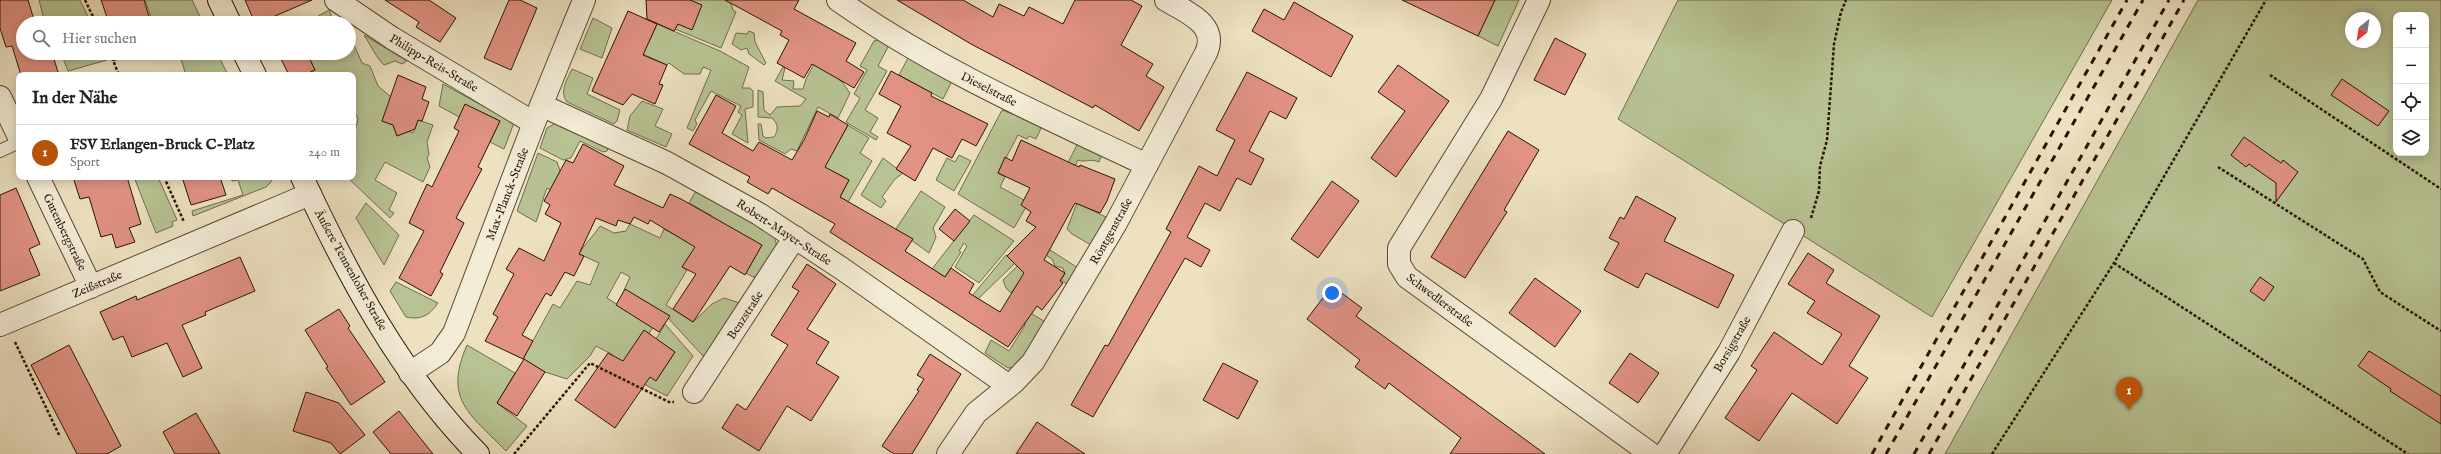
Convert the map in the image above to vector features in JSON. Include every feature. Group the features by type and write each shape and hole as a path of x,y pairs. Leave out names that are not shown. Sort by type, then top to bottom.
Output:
{"street":[{"path":"219,0 227,16"},
{"name":"Philipp-Reis-Straße","path":"336,0 387,35 538,114"},
{"name":"Max-Planck-Straße","path":"410,373 440,353 454,333 538,114 584,0"},
{"name":"Dieselstraße","path":"838,0 886,33 953,72 1147,165"},
{"name":"Röntgenstraße","path":"948,454 976,413 1009,386 1030,366 1058,323 1147,165 1209,46 1208,32 1204,26 1192,15 1166,0"},
{"name":"Schwedlerstraße","path":"1539,0 1491,99 1399,248 1399,264 1407,277 1651,454"},
{"path":"248,60 254,72"},
{"path":"0,97 16,130"},
{"name":"Robert-Mayer-Straße","path":"538,114 667,162 795,237 1009,386"},
{"name":"Gutenbergstraße","path":"39,180 91,287"},
{"name":"Äußere Tennenloher Straße","path":"306,185 369,308 410,373 478,454"},
{"name":"Zeißstraße","path":"3,324 193,243 306,185"},
{"name":"Borsigstraße","path":"1665,454 1729,352 1792,233"},
{"name":"Benzstraße","path":"694,392 795,237"}],"lane":[{"path":"0,151 16,143"}],"path":[{"path":"85,0 93,16"},
{"path":"1792,233 1795,236 1811,217 1819,191 1820,166 1827,140 1834,44 1841,12 1846,0"},
{"path":"1992,454 2114,262 2266,0"},
{"path":"113,60 118,72"},
{"path":"2270,75 2441,189"},
{"path":"2218,167 2363,259 2380,292 2441,331"},
{"path":"165,180 193,243"},
{"path":"2114,262 2408,454"},
{"path":"3,324 60,437"},
{"path":"514,454 590,363 669,402 683,399 694,392"}],"green space":[{"path":"39,0 80,0 88,16 43,16"},
{"path":"145,0 192,0 200,16 151,16"},
{"path":"690,0 730,0 733,10 736,12 721,48 675,29"},
{"path":"1490,0 1519,0 1498,46 1478,36 1494,2"},
{"path":"1678,0 2112,0 1932,317 1618,119"},
{"path":"2198,0 2441,0 2441,454 1945,454"},
{"path":"329,10 331,16 318,16"},
{"path":"593,18 612,28 602,58 580,49"},
{"path":"657,24 720,51 749,67 742,88 750,88 753,91 753,107 745,109 748,143 732,134 742,115 738,112 741,106 711,91 695,120 697,124 693,131 687,128 711,70 703,67 700,74 684,74 669,63 667,65 636,51 649,42"},
{"path":"749,31 754,33 755,42 766,63 764,65 749,54 747,48 741,50 732,44 736,33 747,34"},
{"path":"364,35 407,61 402,64 395,61 384,65"},
{"path":"880,39 889,45 878,66 887,71 865,110 878,118 870,132 878,137 876,140 846,122 860,98 854,94 867,70 860,66 874,41"},
{"path":"356,50 362,63 370,66 378,86 391,97 382,121 393,125 397,136 409,131 413,133 418,120 433,125 427,142 429,154 427,158 430,167 423,182 385,162 375,180 397,193 389,210 394,213 390,218 350,180 356,180 356,127 358,119 356,115 356,72 311,72 315,70 310,60 356,60"},
{"path":"909,56 952,81 943,99 899,75"},
{"path":"64,60 107,60 68,71"},
{"path":"181,60 220,60 226,72 185,72"},
{"path":"816,60 842,82 850,93 838,118 818,107 797,151 791,149 785,154 759,140 758,124 761,124 763,136 766,138 774,137 777,132 777,127 776,122 772,118 758,117 758,90 763,92 764,110 770,115 777,107 800,106 806,99 775,81 783,67 785,68 782,80 794,81 793,89 803,89 806,79"},
{"path":"572,69 593,78 587,94 620,110 617,121 614,124 567,102 564,90 566,81"},
{"path":"443,84 514,123 504,149 490,142 500,121 466,105 459,117 439,106"},
{"path":"642,101 663,109 655,126 672,134 666,147 627,130 630,116"},
{"path":"1002,110 1042,126 1036,139 1029,136 1027,139 1018,135 998,173 1005,177 1000,187 1024,200 1026,207 1014,228 958,194"},
{"path":"556,123 609,145 607,151 603,152 580,141 571,158 563,160 540,148 547,128"},
{"path":"848,125 869,138 860,153 872,161 848,202 840,197 849,180 838,174 835,179 809,164 822,133 836,146"},
{"path":"1078,143 1102,154 1099,162 1093,160 1078,160 1063,190 1056,186"},
{"path":"538,153 557,162 562,176 554,192 547,188 536,222 517,211"},
{"path":"959,155 971,161 954,191 936,180 947,158 955,162"},
{"path":"883,158 903,173 895,179 882,197 886,201 881,208 861,195"},
{"path":"135,180 159,180 177,220 172,222 173,226 156,233"},
{"path":"238,180 271,180 266,187 193,216 192,211 243,195"},
{"path":"697,189 773,234 776,250 765,274 753,277 746,273 762,245 690,255 682,267 687,270 666,305 693,322 712,304 724,298 743,304 710,353 703,356 668,318 670,316 624,290 630,277 621,272 607,298 653,327 639,349 656,381 675,352 656,339 665,324 693,356 667,396 607,365 613,355 596,346 590,356 567,379 545,372 523,359 553,304 560,308 577,281 590,285 599,263 579,254 600,226 614,233 626,231 630,224 660,238 664,229 695,246 712,216 689,203"},
{"path":"921,191 945,207 933,228 936,237 929,253 896,229"},
{"path":"366,203 399,235 384,265 356,218"},
{"path":"1077,203 1106,217 1091,245 1072,234 1067,229"},
{"path":"974,215 1014,241 979,283 955,267 967,246 964,243 959,251 961,252 945,277 932,269"},
{"path":"1044,246 1078,268 1068,285 1061,280 1065,274 1063,268 1055,266 1052,259 1041,252 1011,293 1006,288 1003,280 1028,256"},
{"path":"1006,255 1015,263 978,299 972,296"},
{"path":"396,282 438,303 428,314 424,316 416,318 406,317 390,291"},
{"path":"1029,312 1047,323 1016,367 1008,368 985,353 991,340 1009,351 1024,327"},
{"path":"467,345 515,373 497,403 527,426 506,451 481,427 472,416 464,405 459,393 458,380 460,364"}],"building":[{"path":"0,0 28,0 33,16 16,16 16,59 12,46 6,47 0,28"},
{"path":"101,0 144,0 149,16 107,16"},
{"path":"245,0 312,0 275,16 252,16"},
{"path":"385,0 429,0 456,18 440,42 416,27 419,22"},
{"path":"509,0 520,0 537,8 511,70 484,58"},
{"path":"646,0 690,0 702,5 692,30 678,24 674,31 647,19"},
{"path":"725,0 799,0 794,9 856,43 846,61 864,72 854,88 812,64 804,78 777,63 789,40 780,35 782,31"},
{"path":"897,0 963,0 993,17 999,4 1024,16 1029,7 1063,24 1075,0 1131,0 1142,6 1121,45 1153,64 1146,76 1164,87 1139,131 1095,105 1093,108 971,44"},
{"path":"1402,0 1495,0 1478,36"},
{"path":"1294,2 1353,36 1331,77 1252,31 1264,9 1284,20"},
{"path":"628,11 657,24 643,55 667,65 659,84 663,85 655,104 632,94 623,105 592,91"},
{"path":"1555,38 1586,54 1565,95 1534,80"},
{"path":"16,60 54,60 58,72 20,72"},
{"path":"282,60 310,60 315,70 311,72 288,72"},
{"path":"1398,65 1449,101 1396,177 1371,158 1405,111 1378,92"},
{"path":"891,71 932,93 931,96 988,124 976,146 962,139 952,158 933,148 915,181 896,169 911,146 887,133 901,106 879,94"},
{"path":"1247,72 1297,98 1286,119 1270,111 1249,151 1264,159 1251,185 1237,178 1220,211 1205,203 1187,237 1210,250 1201,267 1185,258 1093,417 1071,405 1105,345 1108,346 1171,232 1166,229 1199,166 1217,176 1235,140 1216,130"},
{"path":"398,75 426,87 422,99 429,102 422,121 418,120 415,129 397,136 393,125 382,121"},
{"path":"2342,79 2389,111 2378,126 2331,95"},
{"path":"716,95 736,106 722,133 753,151 759,142 792,160 804,140 817,111 829,117 830,114 848,125 825,167 849,180 840,197 913,239 905,251 945,277 951,268 974,284 969,293 1000,312 1024,273 1007,256 1036,227 1026,221 1031,212 1021,205 1030,188 998,173 1005,157 1012,161 1021,140 1079,167 1080,165 1115,179 1107,201 1100,213 1075,203 1044,260 1065,273 1060,281 1063,283 1042,310 1037,306 1008,347 830,232 835,224 772,188 768,194 747,182 750,177 689,144"},
{"path":"465,104 500,121 478,167 482,169 456,218 464,223 440,272 443,274 431,296 399,278 424,231 409,223 427,184 432,187 459,131 454,128"},
{"path":"1508,131 1539,150 1504,210 1507,212 1465,278 1431,257"},
{"path":"2244,137 2281,163 2283,160 2298,172 2276,202 2276,183 2249,164 2246,167 2231,155"},
{"path":"583,144 624,166 614,185 663,208 670,194 762,245 745,275 730,266 693,322 673,309 696,274 682,267 695,247 650,220 648,224 634,217 630,224 618,220 616,226 596,218 579,254 584,256 574,276 565,272 551,296 546,293 522,335 533,341 523,359 485,341 498,317 493,314 514,274 506,269 519,248 544,261 561,223 545,214 550,205 544,201 566,160 573,163"},
{"path":"74,180 128,180 141,224 129,228 135,242 116,248 112,234 101,237 89,197 80,199"},
{"path":"183,180 221,180 226,195 191,205"},
{"path":"1332,181 1359,201 1318,258 1291,239"},
{"path":"16,188 40,244 29,249 40,275 0,291 0,195"},
{"path":"1636,196 1676,218 1664,241 1734,275 1718,308 1646,273 1638,288 1604,270 1619,243 1609,238 1620,217 1624,219"},
{"path":"955,209 970,221 954,241 939,229"},
{"path":"1808,253 1834,270 1826,283 1880,316 1849,366 1868,378 1837,424 1792,393 1759,441 1725,418 1757,370 1751,366 1774,332 1822,365 1842,334 1807,313 1815,301 1788,284"},
{"path":"240,257 255,291 205,312 206,315 182,325 202,368 183,377 167,343 132,357 123,336 113,340 100,312 136,296 137,300"},
{"path":"807,264 836,284 807,329 829,342 816,363 839,377 811,421 787,406 759,451 722,428 737,404 746,410 788,345 771,335 799,291 792,287"},
{"path":"2260,277 2274,287 2264,301 2250,291"},
{"path":"1535,278 1581,311 1555,347 1509,313"},
{"path":"1332,286 1362,308 1356,316 1545,454 1450,454 1461,438 1389,383 1385,389 1355,367 1360,360 1307,319"},
{"path":"625,289 670,316 659,332 616,305"},
{"path":"339,309 350,326 348,328 385,382 351,405 326,368 328,367 305,330"},
{"path":"644,330 675,352 656,381 650,377 615,428 575,400 608,353 623,361"},
{"path":"69,345 121,446 107,454 77,454 31,365"},
{"path":"2369,351 2441,396 2441,424 2390,391 2391,389 2358,366"},
{"path":"1630,353 1659,373 1638,403 1609,383"},
{"path":"930,354 961,374 912,454 894,454 882,446 919,391 917,390 924,379 917,375"},
{"path":"524,359 545,372 517,416 497,403"},
{"path":"1223,363 1258,381 1238,419 1203,400"},
{"path":"306,392 339,403 365,435 340,454 331,443 293,431"},
{"path":"399,411 433,454 391,454 373,432"},
{"path":"196,413 220,454 175,454 163,432"},
{"path":"1037,422 1085,454 1016,454"}],"railway":[{"path":"1872,454 2127,0"},
{"path":"1886,454 2143,0"},
{"path":"1914,454 2169,0"},
{"path":"1929,454 2184,0"}],"place":[{"name":"FSV Erlangen-Bruck C-Platz","path":"2129,410"}]}
